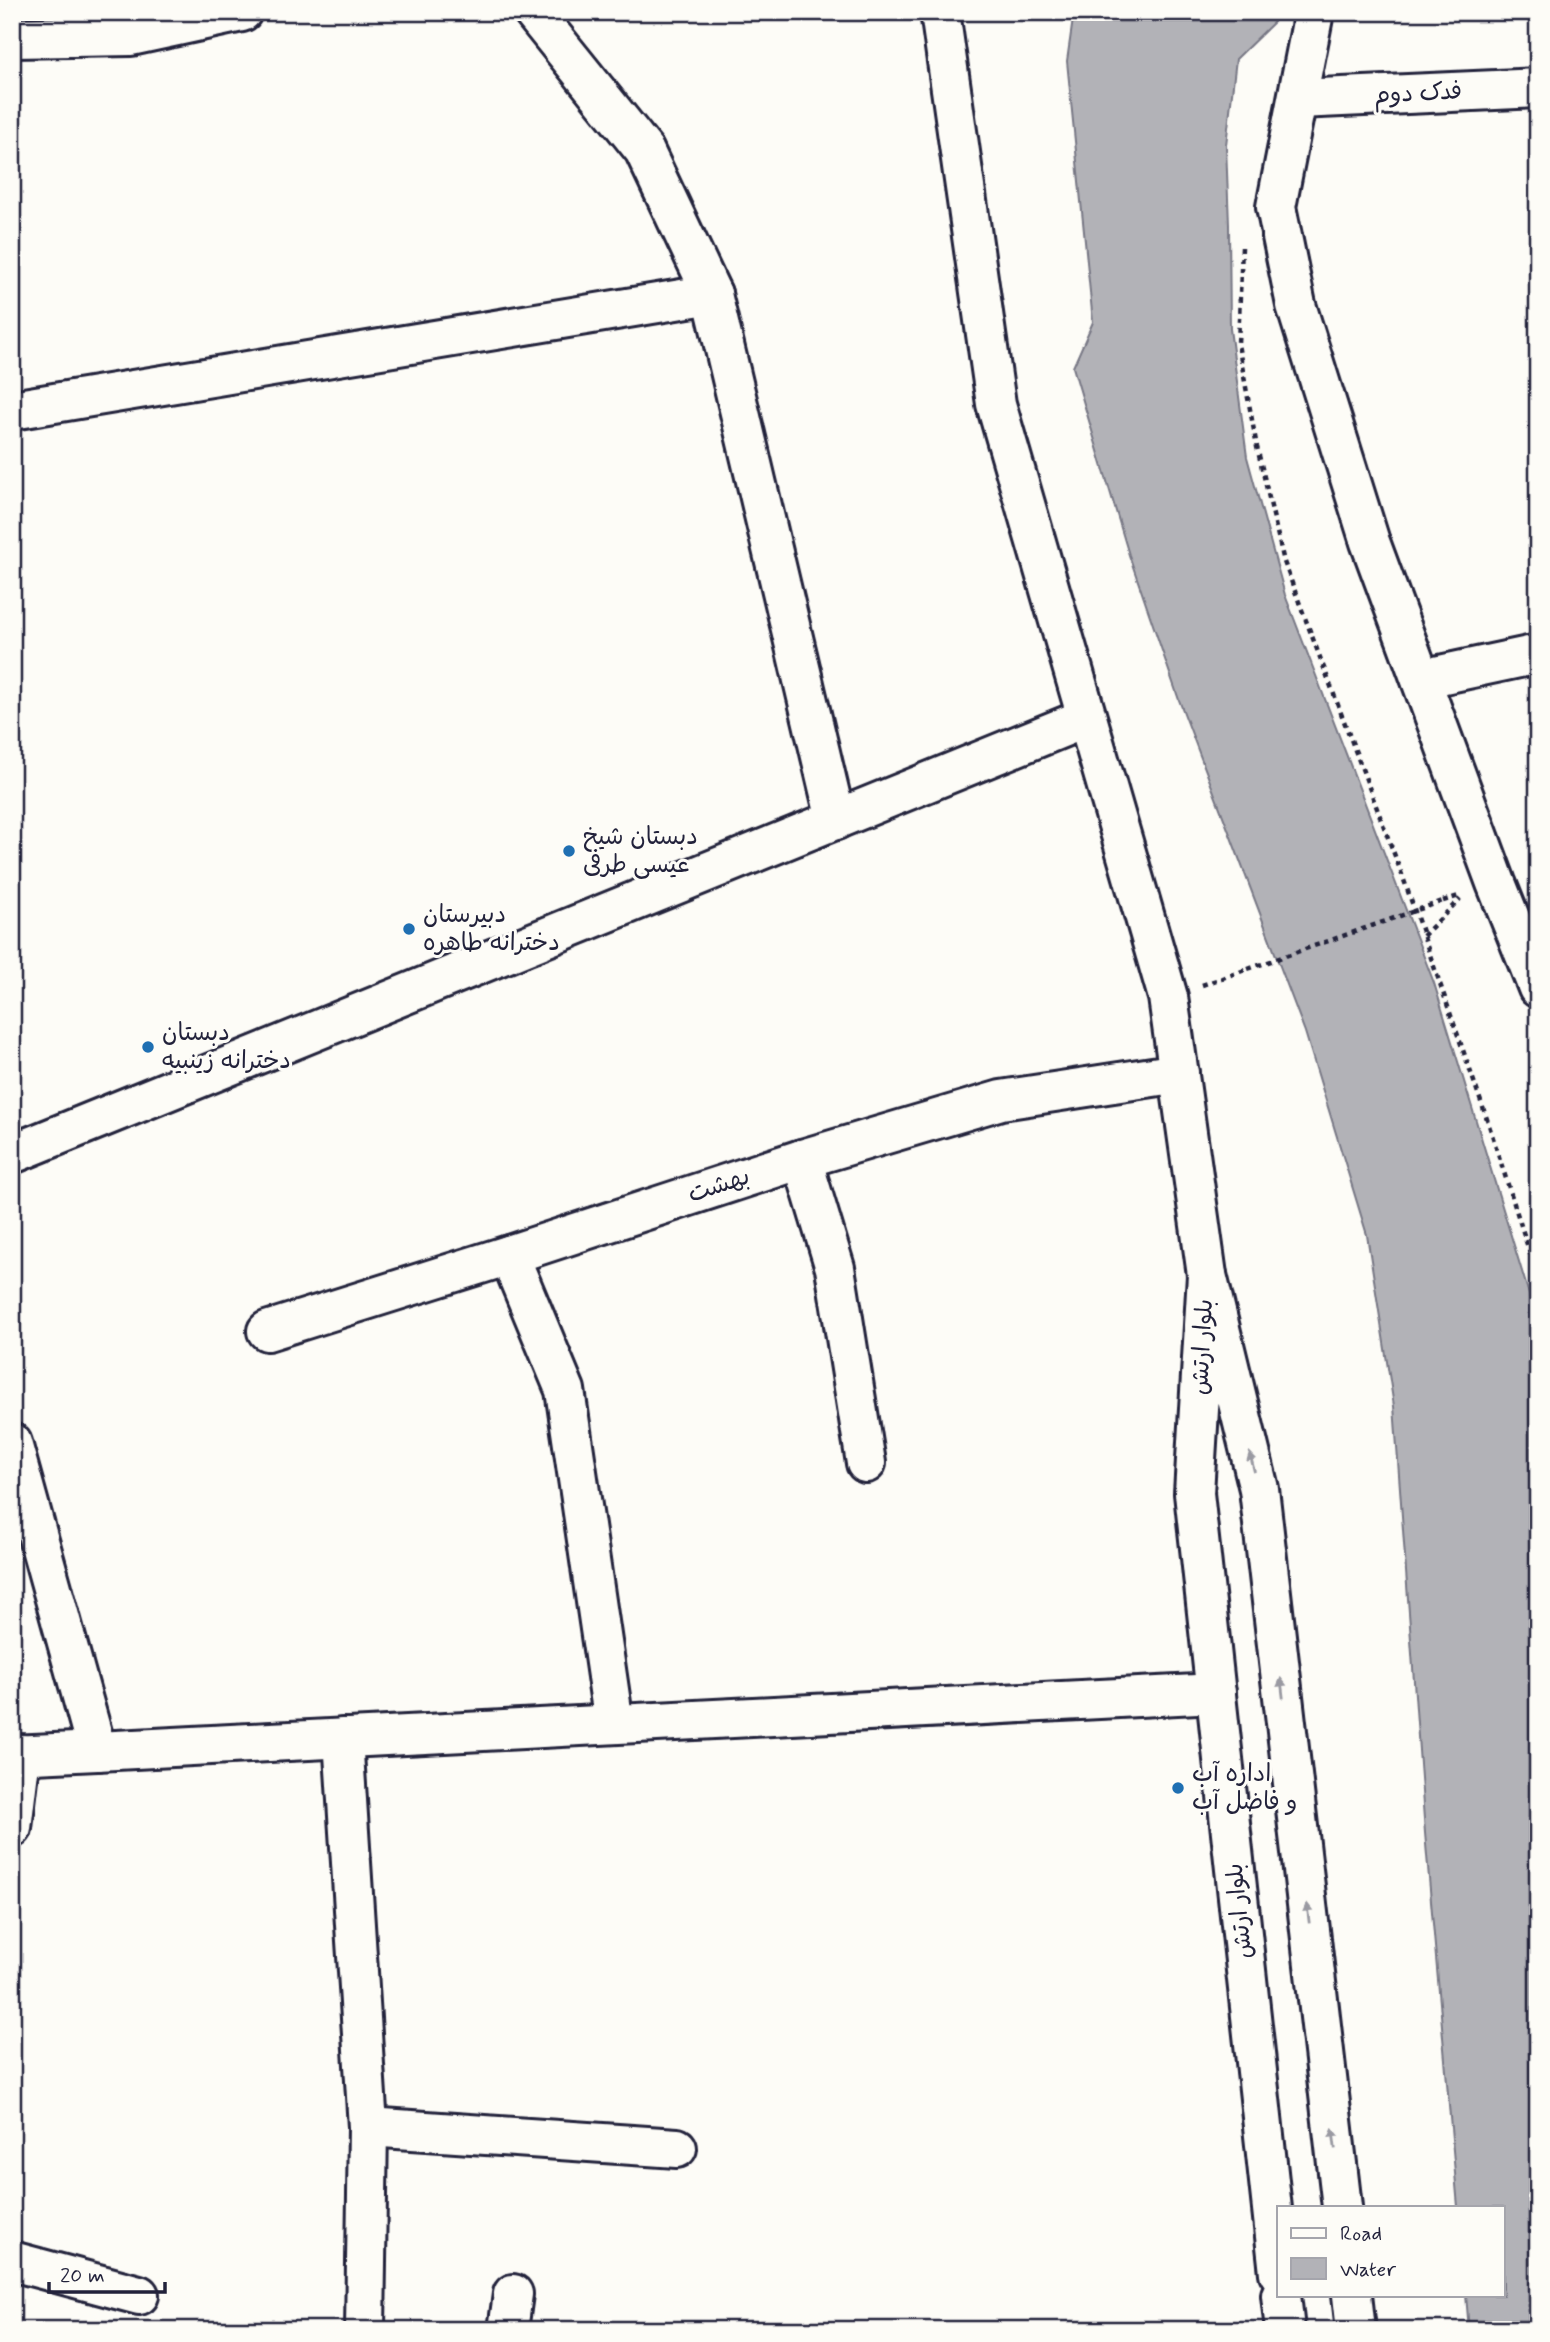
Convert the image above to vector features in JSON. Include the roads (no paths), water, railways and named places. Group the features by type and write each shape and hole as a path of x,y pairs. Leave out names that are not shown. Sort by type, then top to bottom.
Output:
{"street":[{"path":"12,38 131,36 243,12"},
{"path":"534,12 645,150 712,294 836,820"},
{"path":"940,12 996,404 1168,997 1207,1275"},
{"path":"1314,12 1276,207 1296,305 1370,542 1496,883 1538,988"},
{"name":"فدک دوم","path":"1298,99 1538,88"},
{"path":"12,410 712,294"},
{"path":"1421,678 1538,654"},
{"path":"12,1154 1086,718"},
{"name":"بهشت","path":"267,1331 802,1159 1001,1100 1179,1073"},
{"path":"802,1159 835,1268 866,1463"},
{"path":"509,1255 565,1390 614,1724"},
{"name":"بلوار ارتش","path":"1207,1275 1194,1493 1277,2255"},
{"name":"بلوار ارتش","path":"1207,1275 1259,1489 1342,2206"},
{"path":"12,1443 97,1751"},
{"path":"12,1828 17,1754 1216,1693"},
{"path":"343,1738 368,2127 365,2330"},
{"path":"368,2127 677,2148"},
{"path":"12,2261 139,2295"},
{"path":"1281,2296 1285,2330"},
{"path":"1352,2296 1356,2330"}],"water":[{"path":"1074,12 1275,12 1274,22 1236,59 1226,145 1230,329 1247,457 1285,595 1434,983 1538,1324 1538,2330 1469,2330 1466,2296 1504,2296 1504,2206 1458,2206 1425,1833 1394,1406 1367,1235 1305,1032 1179,700 1129,555 1073,367 1093,322 1067,61"}],"place":[{"name":"دبستان شیخ عیسی طرفی","path":"569,851"},
{"name":"دبیرستان دخترانه طاهره","path":"409,929"},
{"name":"دبستان دخترانه زینبیه","path":"148,1047"},
{"name":"اداره آب و فاضل آب","path":"1178,1788"}]}
